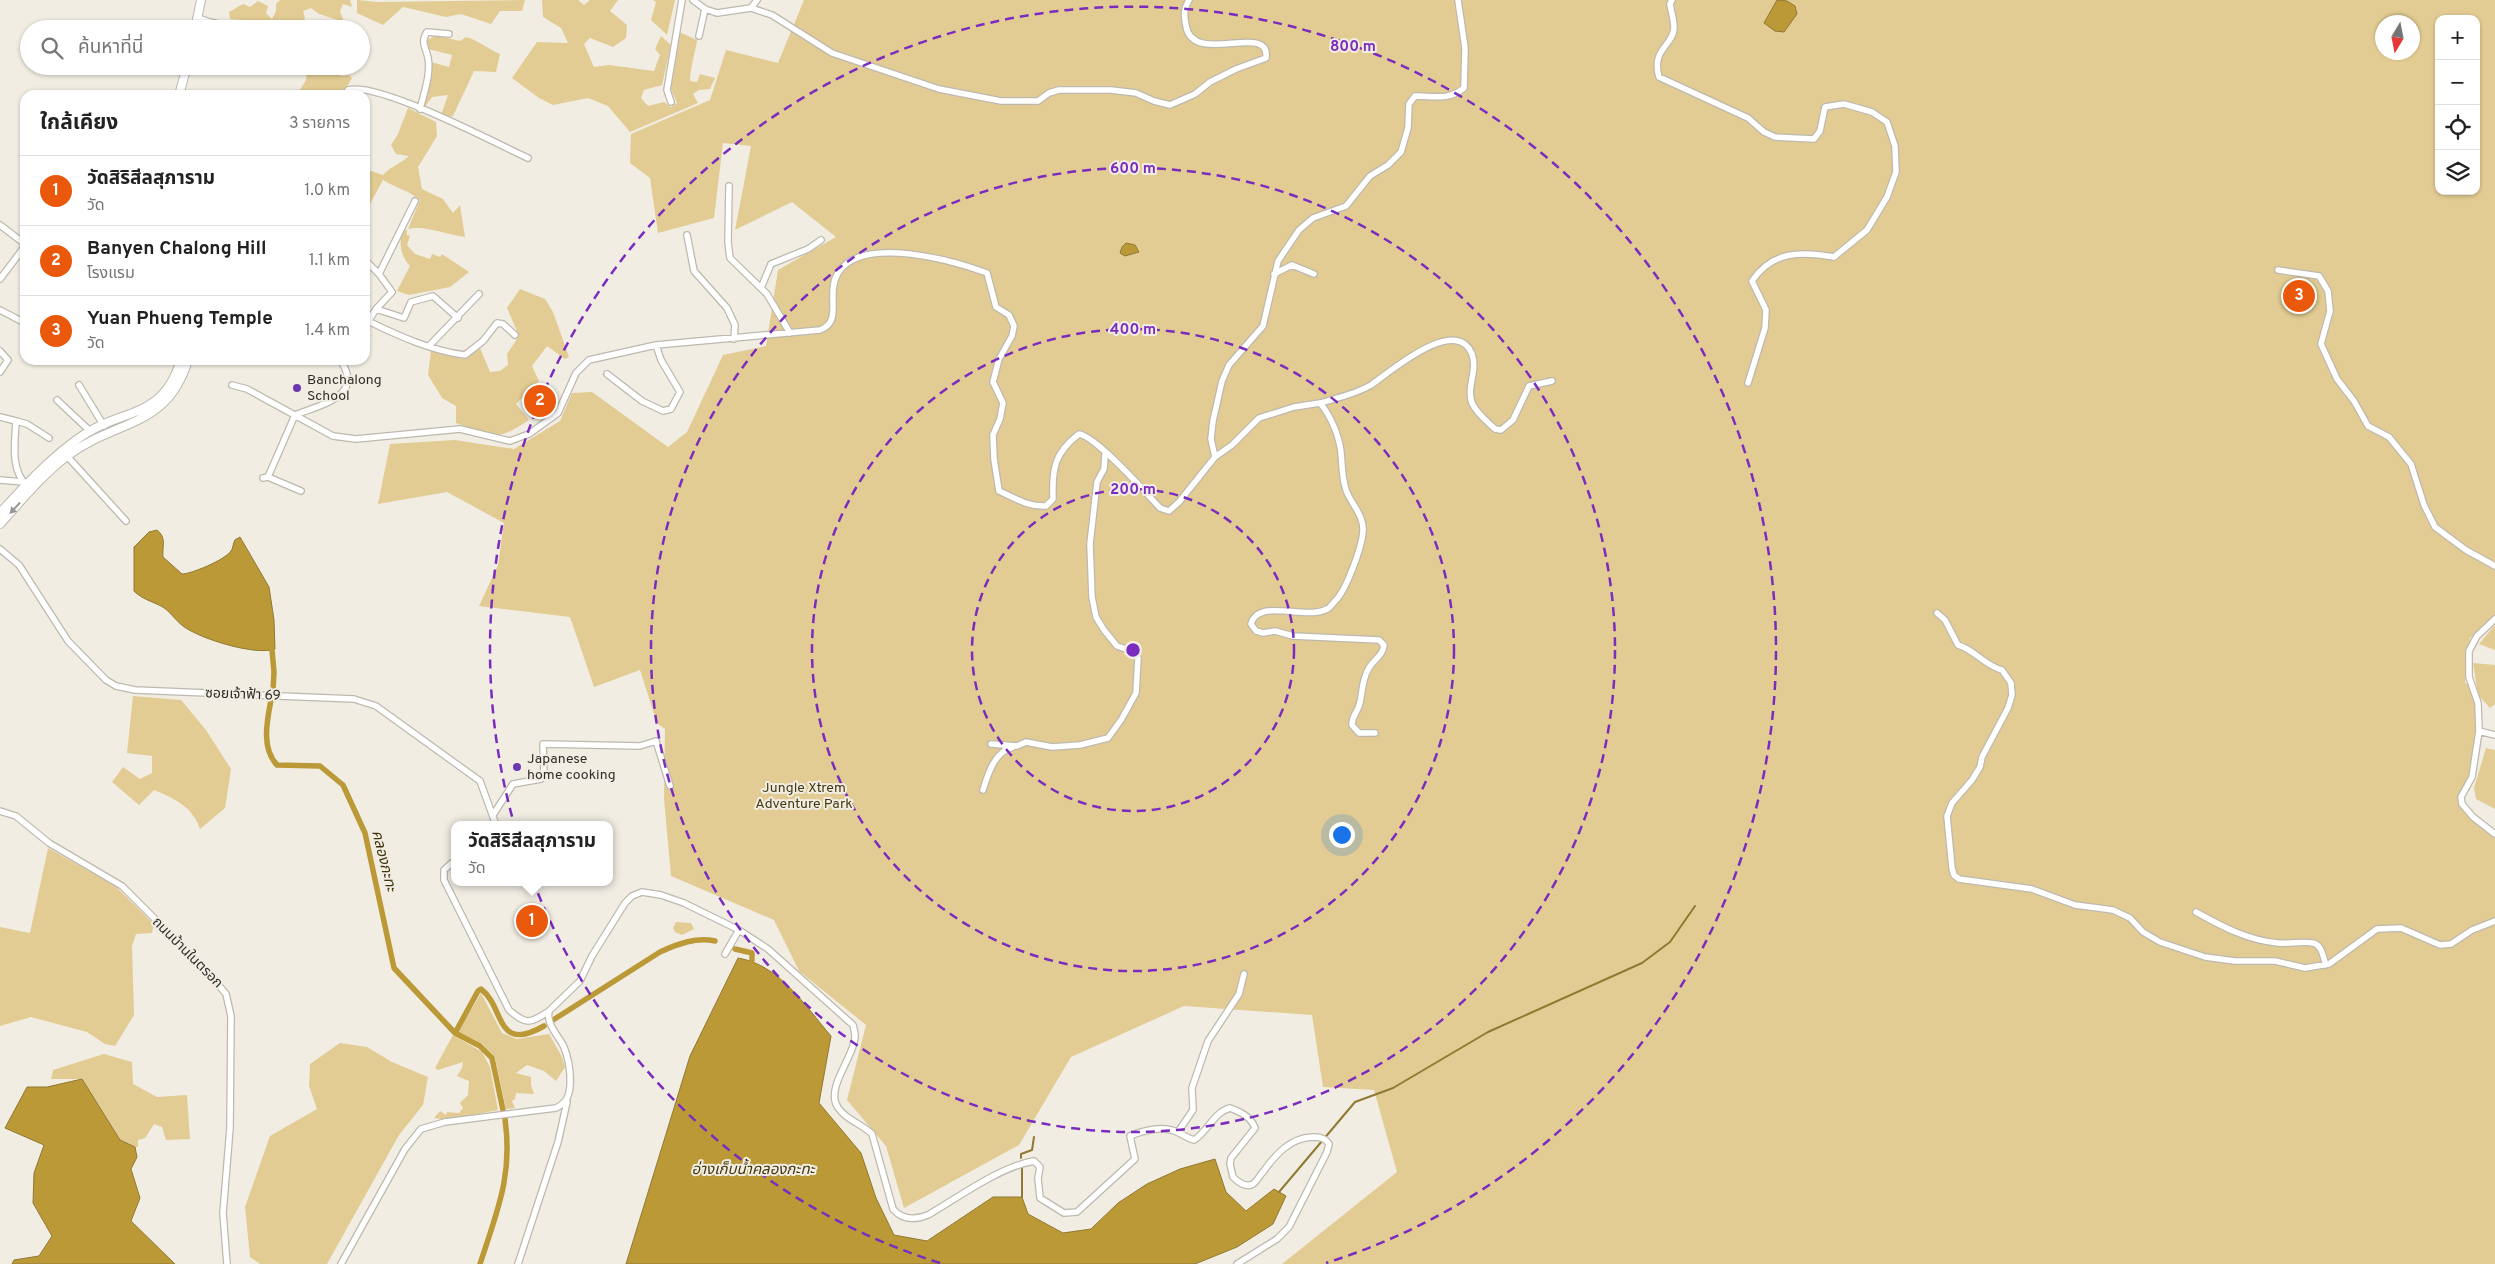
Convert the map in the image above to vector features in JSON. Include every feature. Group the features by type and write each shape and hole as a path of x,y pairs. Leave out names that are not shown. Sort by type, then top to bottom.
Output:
{"main road":[{"path":"196,20 201,0"},
{"path":"181,90 184,75"},
{"path":"0,513 25,483 59,454 91,432 137,413 159,398 176,377 180,365"},
{"path":"0,524 67,456 98,436 147,416 167,402 183,376 186,365"}],"street":[{"path":"672,102 667,90 682,0"},
{"path":"693,0 706,9 724,14 751,8 778,18 832,53 939,90 1001,100 1028,102 1038,101 1049,93 1059,90 1111,90 1136,93 1154,101 1170,105 1195,94 1210,82 1236,69 1266,58 1267,50 1264,46 1255,42 1212,45 1196,40 1187,33 1183,12 1189,0"},
{"path":"751,8 757,0"},
{"path":"1215,457 1212,439 1213,420 1222,381 1229,365 1263,326 1278,261 1299,230 1313,218 1346,206 1370,176 1388,165 1401,152 1408,128 1409,104 1415,96 1441,98 1456,95 1464,88 1465,48 1458,0"},
{"path":"1672,0 1670,4 1674,30 1658,59 1656,66 1659,77 1748,118 1764,132 1775,137 1814,139 1820,131 1826,108 1844,104 1859,108 1872,112 1886,121 1895,146 1896,172 1887,197 1867,230 1834,257 1814,253 1794,254 1769,262 1760,269 1752,281 1766,310 1765,328 1748,383"},
{"path":"699,36 706,9"},
{"path":"197,17 202,20"},
{"path":"420,109 428,69 428,58 423,46 424,36 427,32 449,34"},
{"path":"348,90 357,87 366,90"},
{"path":"370,92 420,109 528,158"},
{"path":"729,186 728,242 730,258 761,288 790,333"},
{"path":"379,274 415,201"},
{"path":"0,224 20,241"},
{"path":"687,235 694,271 727,308 735,325 734,339"},
{"path":"761,288 772,264 808,249 821,240"},
{"path":"0,279 20,252"},
{"path":"232,385 247,389 333,436 356,439 460,429 510,441 529,434 558,413 576,373 588,360 656,345 734,339 820,330 829,327 832,322 832,289 838,272 856,259 872,254 903,252 987,273 996,307 1010,315 1014,326 1012,336 999,359 992,382 1003,403 1000,419 993,435 994,459 999,491 1035,507 1046,506 1053,499 1054,466 1066,443 1079,434 1085,435 1160,508 1169,510 1179,502 1215,457 1232,445 1259,418 1294,407 1320,403 1355,393 1426,347 1450,340 1466,346 1471,352 1474,363 1471,390 1472,403 1495,429 1501,430 1512,420 1529,386 1552,381"},
{"path":"1274,274 1292,264 1314,274"},
{"path":"370,265 392,292 376,309 370,322 392,333 429,346 465,355 483,341 494,325 500,322 515,335"},
{"path":"2278,270 2319,276 2328,291 2330,311 2321,344 2336,379 2354,401 2368,426 2389,437 2411,464 2424,505 2435,527 2466,550 2495,566"},
{"path":"429,346 479,294"},
{"path":"376,309 404,318 411,302 433,296 458,318"},
{"path":"0,310 20,320"},
{"path":"607,374 642,401 662,411 671,409 680,392 661,360 656,345"},
{"path":"0,351 8,360 0,372"},
{"path":"301,491 265,478 295,415 341,396 348,384 349,375 343,365"},
{"path":"79,385 104,426"},
{"path":"57,400 91,432"},
{"path":"1320,403 1327,412 1340,449 1346,489 1360,516 1363,530 1359,550 1340,597 1327,609 1306,614 1265,611 1253,616 1252,624 1256,631 1263,633 1275,631 1293,636 1379,640 1384,645 1383,652 1370,665 1363,680 1358,707 1352,716 1352,725 1359,733 1375,734"},
{"path":"0,417 27,424 49,438"},
{"path":"16,422 15,460 25,483"},
{"path":"983,790 995,760 1003,752 1026,742 1052,747 1080,745 1108,738 1121,720 1136,693 1138,658 1132,651 1117,646 1104,630 1096,617 1092,597 1090,544 1097,482 1104,469 1105,454"},
{"path":"67,456 126,521"},
{"path":"0,480 25,483"},
{"name":"ซอยเจ้าฟ้า 69","path":"0,549 19,565 68,641 111,683 135,690 354,699 376,706 480,781 495,821"},
{"path":"1937,613 1944,620 1958,646 1969,650 1988,666 2002,670 2011,684 2012,695 2008,708 1982,756 1980,767 1972,780 1952,803 1947,816 1948,847 1954,875 1959,879 2032,889 2074,905 2113,910 2130,918 2143,932 2160,942 2206,957 2235,961 2275,960 2305,968 2326,964 2345,954 2377,929 2400,928 2440,945 2451,944 2472,930 2495,921"},
{"path":"2495,619 2477,636 2470,651 2469,677 2478,703 2480,731 2472,777 2461,797 2462,804 2473,817 2495,834"},
{"path":"2480,731 2495,735"},
{"path":"493,816 513,784 541,779 544,775 543,744 640,746 656,741 670,786"},
{"path":"991,744 1018,746"},
{"name":"ถนนบ้านในตรอก","path":"0,811 16,816 50,842 122,886 206,969 226,994 231,1016 230,1128 223,1213 227,1264"},
{"path":"451,864 444,870 444,880 509,1010 522,1021 533,1022 548,1011 580,981 592,956 625,903 632,896 642,892 661,895 684,903 738,930 768,949 853,1025 855,1037 836,1088 836,1104 843,1112 864,1126 872,1134 888,1197 897,1214 916,1220 1020,1163 1034,1161 1040,1167 1038,1178 1040,1198 1064,1213 1077,1212 1135,1160 1130,1136 1144,1130 1178,1132 1186,1138 1194,1140 1201,1136 1219,1114 1230,1108 1253,1121 1255,1128 1231,1158 1230,1164 1232,1177 1248,1186 1254,1183 1277,1153 1305,1137 1322,1137 1329,1144 1317,1176 1289,1227 1277,1239 1237,1264"},
{"path":"2196,912 2239,935 2257,940 2300,944 2313,943 2321,948 2326,964"},
{"path":"725,954 738,930"},
{"path":"1178,1132 1193,1110 1192,1088 1208,1041 1240,994 1244,974"},
{"path":"518,1264 558,1142 570,1090 570,1065 549,1021 548,1011"},
{"path":"341,1264 405,1149 421,1130 445,1122 556,1108 567,1100"}],"green space":[{"path":"280,0 350,0 352,7 343,4 340,11 343,20 319,14 311,8 303,11 304,20 230,19 229,12 243,4 250,7 258,1 268,6 266,13 272,19 276,11 276,4"},
{"path":"357,0 378,2 525,0 522,11 500,11 491,24 461,14 446,17 403,7 383,25 357,13"},
{"path":"542,0 578,0 584,5 590,0 618,0 610,11 627,25 626,38 613,47 590,38 584,44 594,67 609,65 654,71 660,55 655,49 661,36 671,45 662,85 644,90 641,98 648,106 664,102 671,107 677,103 670,87 679,32 697,40 690,81 697,82 700,74 715,78 710,89 699,90 693,94 698,103 630,132 608,106 588,98 553,105 539,98 512,78 537,42 568,43 561,28 543,17"},
{"path":"653,0 675,0 667,35 651,20 656,2"},
{"name":"Jungle Xtrem Adventure Park","path":"804,0 2495,0 2495,615 2487,627 2470,638 2465,683 2473,685 2483,732 2477,766 2469,777 2461,797 2474,820 2495,838 2495,1264 1282,1264 1397,1172 1374,1090 1323,1087 1312,1015 1184,1006 1071,1057 1019,1145 904,1208 886,1146 847,1100 866,1025 799,971 774,920 671,876 664,799 665,729 657,723 640,670 594,687 570,617 479,606 498,565 504,523 447,492 378,504 390,444 455,440 514,449 560,421 572,393 592,392 668,447 687,432 723,355 766,346 778,270 836,237 792,202 735,230 751,146 723,143 714,218 658,233 650,178 630,163 631,134 710,100 726,50 778,63"},
{"path":"435,35 460,41 466,37 500,54 496,72 474,71 453,116 446,118 441,115 448,95 432,97 425,107 423,105 428,83 431,82 431,62 449,67 452,55 428,49 425,39 430,39"},
{"path":"306,75 349,75 352,78 345,90 300,90 306,80"},
{"path":"408,108 436,122 437,136 418,167 422,189 443,199 453,213 460,205 465,237 422,228 408,229 420,200 383,180 370,204 370,171 383,175 409,156 396,154 391,145 398,134"},
{"path":"403,230 407,230 407,235 410,236 407,245 415,254 430,259 432,254 440,257 442,254 469,272 450,287 409,295 397,291 410,266 404,258 401,249 401,234"},
{"path":"520,289 545,299 553,312 569,357 565,359 547,346 532,366 539,381 516,404 529,420 508,432 494,435 486,434 456,423 456,406 442,398 428,375 431,350 464,359 480,348 490,372 500,371 508,365 507,354 519,336 507,308"},
{"path":"2495,624 2495,650 2479,644"},
{"path":"2473,663 2495,665 2495,704 2490,708 2478,695"},
{"path":"133,696 181,700 206,730 231,769 225,808 200,829 197,821 188,809 169,797 154,790 139,805 112,782 123,767 140,779 152,773 152,756 127,753"},
{"path":"2486,748 2495,750 2495,809 2476,799 2474,788"},
{"path":"48,848 115,886 154,924 152,933 136,934 132,946 134,1015 115,1046 105,1044 87,1032 31,1017 0,1026 0,927 30,933"},
{"path":"676,922 691,923 694,929 682,935 675,932 673,928"},
{"path":"481,993 502,1033 517,1039 549,1034 562,1057 565,1067 556,1081 544,1071 527,1065 516,1073 531,1077 534,1094 516,1093 515,1099 512,1101 515,1108 506,1109 495,1057 483,1044 458,1032"},
{"path":"453,1035 482,1052 490,1067 498,1110 446,1120 434,1118 440,1111 446,1115 447,1112 459,1113 463,1108 460,1103 468,1095 469,1081 457,1076 463,1062 438,1070 435,1068"},
{"path":"340,1043 367,1047 392,1062 428,1077 423,1105 399,1135 327,1264 260,1264 250,1257 245,1207 270,1136 317,1109 309,1086 310,1064"},
{"path":"104,1054 132,1062 133,1084 157,1097 187,1095 190,1139 166,1140 162,1127 154,1124 145,1138 138,1140 138,1147 135,1147 120,1140 82,1079 51,1079 53,1070"}],"water":[{"path":"1777,0 1787,1 1795,6 1797,14 1784,32 1775,31 1764,23"},
{"path":"1126,243 1135,245 1139,252 1125,256 1120,253"},
{"path":"157,530 163,539 163,557 182,574 200,569 228,555 235,540 240,537 269,587 274,620 275,649 266,651 242,648 202,636 183,626 164,608 143,598 134,591 134,547 149,532"},
{"name":"อ่างเก็บน้ำคลองกะทะ","path":"738,958 753,962 779,978 801,1000 831,1036 819,1103 861,1153 876,1198 894,1235 927,1241 993,1197 1022,1197 1028,1214 1063,1233 1091,1229 1118,1203 1147,1184 1180,1169 1215,1159 1226,1192 1246,1211 1274,1189 1286,1196 1273,1224 1237,1247 1195,1264 626,1264 690,1056"},
{"path":"82,1079 120,1140 135,1147 137,1157 131,1169 140,1198 131,1221 175,1264 12,1264 14,1260 39,1256 52,1236 33,1203 34,1173 44,1145 5,1128 27,1087 47,1087"}],"waterway":[{"name":"คลองกะทะ","path":"272,650 273,691"},
{"name":"คลองกะทะ","path":"271,700 266,734 272,758 277,765 320,766 343,785 365,833 394,968 455,1033 480,1046 492,1058 503,1110"},
{"path":"1279,1192 1355,1102 1393,1088 1488,1032 1642,963 1670,942 1695,906"},
{"path":"553,1020 660,952 687,942 715,941"},
{"path":"735,949 752,953 752,960"},
{"name":"คลองกะทะ","path":"455,1033 478,991 481,989 489,997 503,1025 509,1031 517,1035 528,1033 544,1026"},
{"path":"480,1264 502,1193 505,1176 507,1158 505,1119"},
{"path":"1021,1158 1021,1154 1032,1150 1034,1137"},
{"path":"1022,1168 1022,1197"}],"place":[{"name":"Yuan Phueng Temple","path":"2299,296"},
{"name":"Banchalong School","path":"297,388"},
{"name":"Banyen Chalong Hill","path":"540,401"},
{"name":"Japanese home cooking","path":"517,767"},
{"name":"วัดสิริสีลสุภาราม","path":"532,921"}]}
